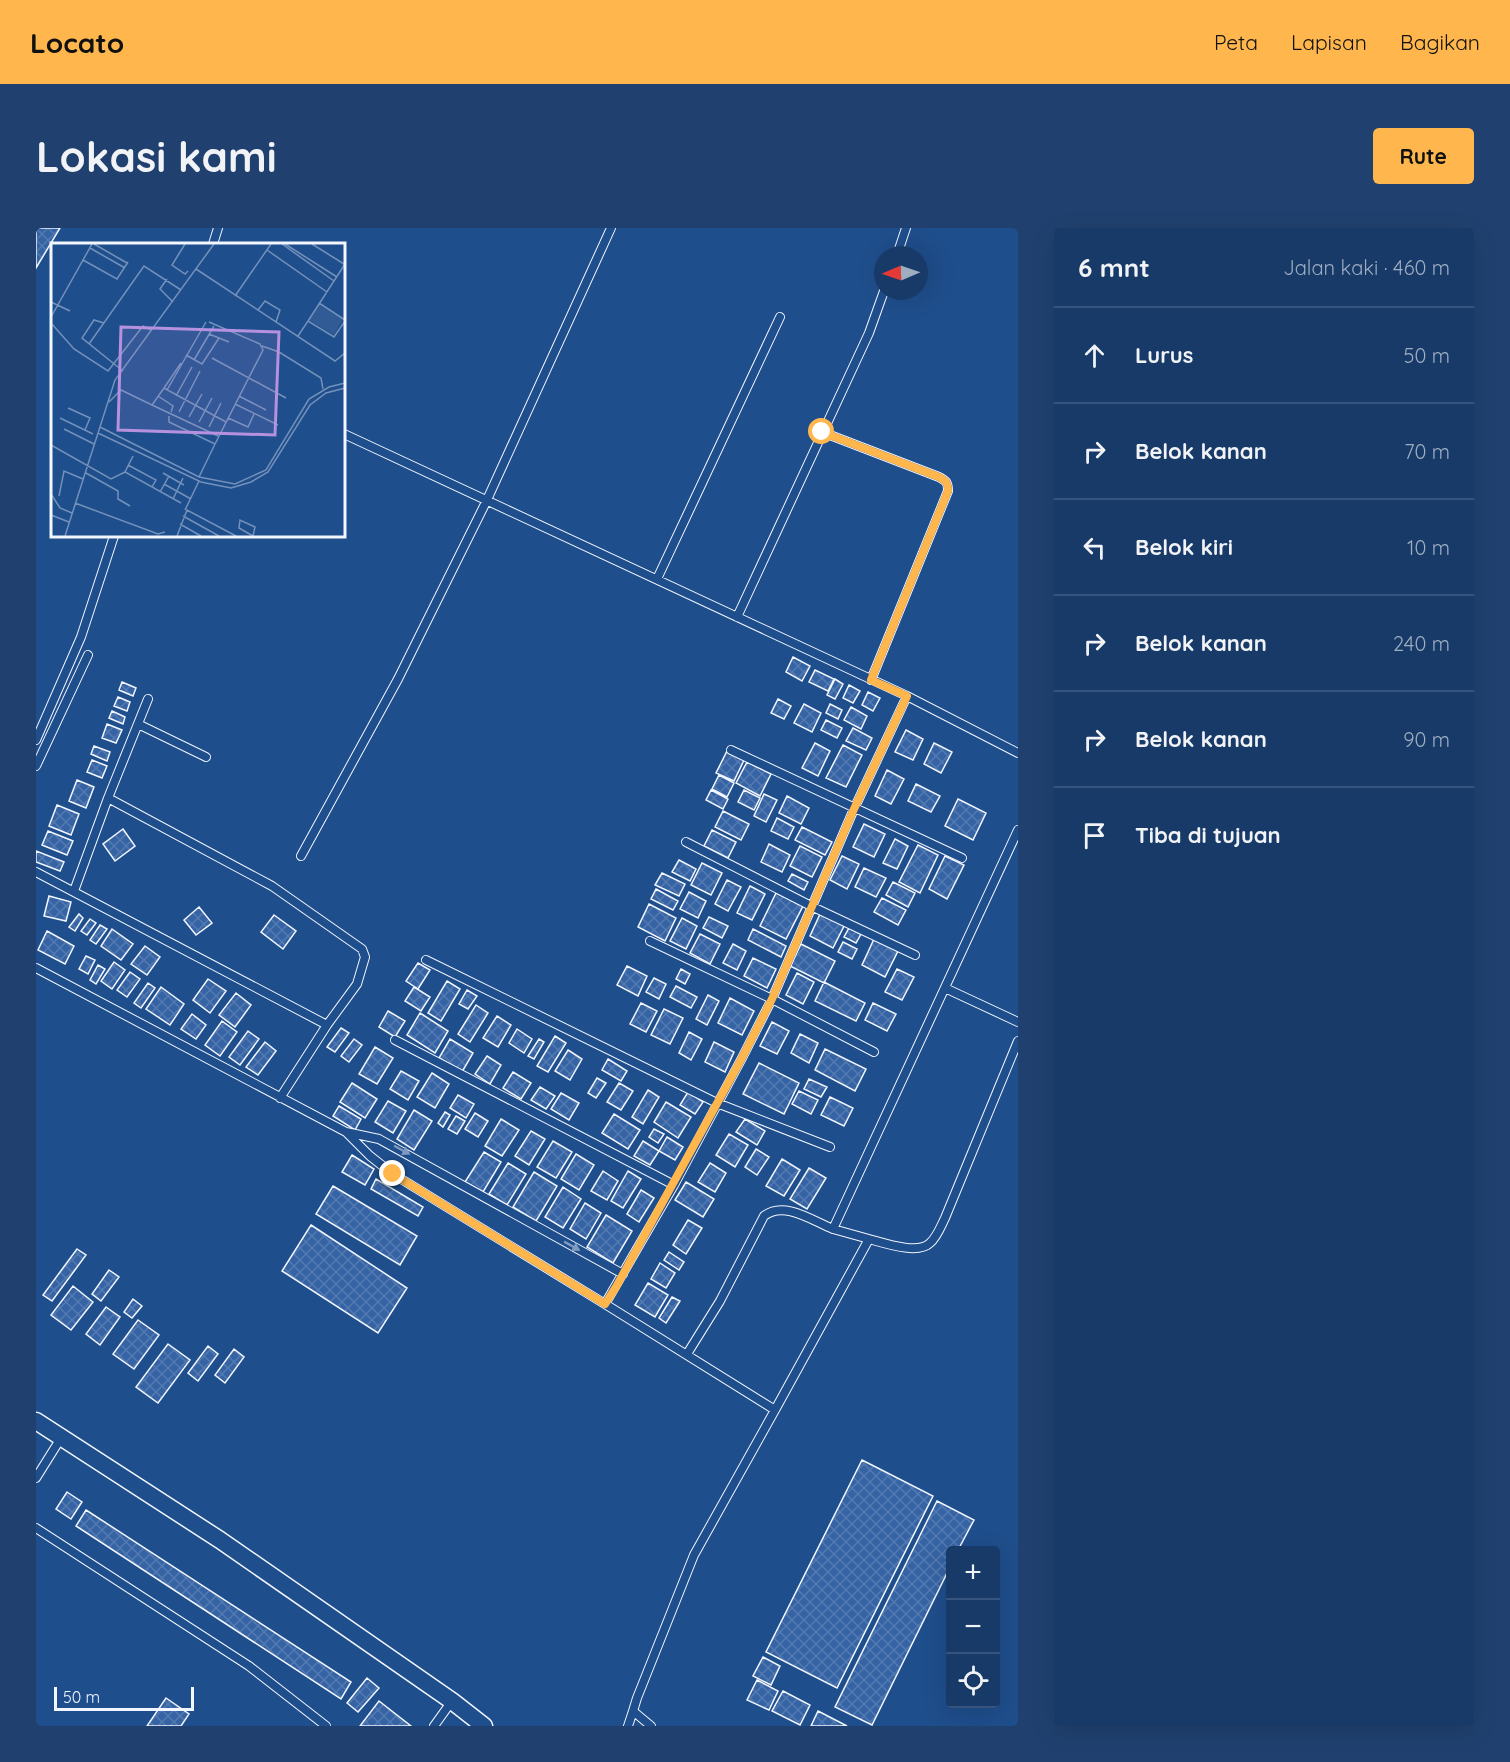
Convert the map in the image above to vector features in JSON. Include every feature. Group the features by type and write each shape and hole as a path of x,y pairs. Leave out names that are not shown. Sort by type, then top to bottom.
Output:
{"street":[{"path":"36,1421 220,1540 452,1701 484,1726"}],"lane":[{"path":"213,243 218,228"},
{"path":"301,856 398,679 486,502 611,228"},
{"path":"900,246 906,228"},
{"path":"737,617 869,333 881,300"},
{"path":"657,579 780,317"},
{"path":"822,432 939,477 948,485 948,491 871,680"},
{"path":"345,434 907,696 1018,753"},
{"path":"36,740 81,637 114,537"},
{"path":"36,766 88,655"},
{"path":"605,1304 674,1185 772,999 854,809 907,696"},
{"path":"74,891 148,699"},
{"path":"138,724 206,757"},
{"path":"731,750 962,858"},
{"path":"108,798 272,886 362,950 366,957 357,984 327,1025 280,1098"},
{"path":"833,1229 1018,830"},
{"path":"686,842 915,955"},
{"path":"36,872 327,1025"},
{"path":"650,941 772,999 874,1052"},
{"path":"426,960 717,1103 830,1147"},
{"path":"36,968 346,1132 379,1139 623,1274"},
{"path":"945,988 1018,1022"},
{"path":"395,1040 674,1185"},
{"path":"687,1354 720,1301 764,1216 770,1211 783,1209 833,1229 913,1249 923,1248 931,1243 945,1218 1018,1041"},
{"path":"346,1132 370,1156 393,1174 775,1410"},
{"path":"628,1726 694,1555 869,1239"},
{"path":"36,1478 61,1438"},
{"path":"36,1528 249,1666 326,1726"},
{"path":"434,1726 452,1701"},
{"path":"633,1711 651,1726"}],"building":[{"path":"36,228 60,228 36,268"},
{"path":"793,657 810,666 802,681 786,672"},
{"path":"815,670 834,679 828,691 809,682"},
{"path":"835,679 843,684 835,699 827,695"},
{"path":"122,682 136,688 133,696 119,690"},
{"path":"849,685 860,691 853,703 843,698"},
{"path":"868,692 880,698 873,711 862,705"},
{"path":"118,697 130,702 127,711 114,706"},
{"path":"778,699 791,706 784,719 771,713"},
{"path":"804,704 821,713 812,732 794,723"},
{"path":"830,704 842,710 838,719 826,713"},
{"path":"851,707 867,716 861,729 844,720"},
{"path":"112,711 125,717 123,724 109,718"},
{"path":"826,720 842,728 837,738 821,730"},
{"path":"107,724 122,730 116,743 102,738"},
{"path":"853,728 872,738 866,750 846,741"},
{"path":"906,730 923,739 913,760 895,752"},
{"path":"815,743 830,751 818,776 802,768"},
{"path":"934,743 952,752 941,773 924,764"},
{"path":"843,745 862,755 846,787 826,778"},
{"path":"94,746 110,752 107,761 91,754"},
{"path":"728,749 745,758 734,781 716,773"},
{"path":"92,760 107,766 102,778 87,772"},
{"path":"747,762 771,774 760,796 736,783"},
{"path":"887,770 904,779 891,804 875,796"},
{"path":"719,775 734,783 727,797 712,789"},
{"path":"77,780 94,787 86,808 69,801"},
{"path":"916,784 940,796 931,812 908,801"},
{"path":"711,790 728,799 723,809 706,800"},
{"path":"744,790 760,798 754,810 738,802"},
{"path":"764,794 777,800 766,822 754,816"},
{"path":"787,796 809,808 801,824 779,813"},
{"path":"958,799 986,813 973,840 945,826"},
{"path":"57,805 79,814 71,835 49,826"},
{"path":"723,811 749,824 741,840 715,827"},
{"path":"777,818 794,827 788,839 771,831"},
{"path":"864,824 885,834 874,857 853,847"},
{"path":"802,827 832,842 825,855 795,840"},
{"path":"123,829 135,846 115,861 103,844"},
{"path":"712,830 736,842 728,858 704,846"},
{"path":"48,831 73,841 67,855 42,845"},
{"path":"895,839 908,846 897,869 883,863"},
{"path":"769,844 790,855 782,872 761,862"},
{"path":"918,845 938,855 920,893 899,882"},
{"path":"800,846 822,857 812,877 790,866"},
{"path":"36,851 64,862 60,871 36,862"},
{"path":"842,856 859,864 847,889 830,880"},
{"path":"945,856 964,865 947,899 929,889"},
{"path":"679,860 696,869 690,881 672,872"},
{"path":"702,863 722,873 711,895 691,885"},
{"path":"864,868 886,878 876,897 855,887"},
{"path":"662,873 685,884 679,896 655,885"},
{"path":"792,874 808,882 804,890 788,881"},
{"path":"727,880 741,887 728,911 715,904"},
{"path":"893,882 915,893 908,907 886,895"},
{"path":"750,886 765,894 752,920 737,913"},
{"path":"656,889 678,901 673,910 651,899"},
{"path":"689,892 706,901 698,918 680,909"},
{"path":"776,893 803,906 786,939 760,926"},
{"path":"49,896 71,902 66,921 44,916"},
{"path":"882,898 906,910 898,925 874,912"},
{"path":"649,904 676,918 665,941 638,927"},
{"path":"199,907 212,923 196,935 184,920"},
{"path":"821,912 845,924 833,948 810,936"},
{"path":"79,914 83,918 75,931 69,927"},
{"path":"274,915 296,931 283,949 261,932"},
{"path":"709,917 728,926 722,938 703,928"},
{"path":"682,918 697,926 686,949 670,941"},
{"path":"90,919 96,923 87,935 81,931"},
{"path":"100,925 107,929 96,944 90,940"},
{"path":"849,928 861,934 856,943 844,937"},
{"path":"112,929 133,944 121,960 101,946"},
{"path":"753,929 786,946 781,957 748,940"},
{"path":"47,931 74,946 65,964 38,950"},
{"path":"700,934 720,944 710,964 690,953"},
{"path":"874,939 898,951 885,977 862,965"},
{"path":"843,942 857,949 852,959 838,952"},
{"path":"733,944 746,951 737,970 723,963"},
{"path":"801,944 835,961 824,983 790,966"},
{"path":"145,946 160,957 147,975 131,964"},
{"path":"86,956 95,960 88,974 79,969"},
{"path":"753,958 776,969 767,988 744,976"},
{"path":"114,962 125,970 112,989 101,981"},
{"path":"418,963 430,970 418,989 406,981"},
{"path":"98,965 105,969 96,984 90,980"},
{"path":"627,966 647,976 638,996 617,985"},
{"path":"681,969 690,974 685,984 676,979"},
{"path":"897,969 914,977 902,1000 885,992"},
{"path":"130,972 140,979 127,997 117,990"},
{"path":"797,973 814,982 803,1004 786,995"},
{"path":"654,978 666,984 659,999 646,992"},
{"path":"208,979 226,991 210,1013 193,1000"},
{"path":"447,981 460,989 441,1021 428,1013"},
{"path":"824,982 865,1003 856,1021 815,1001"},
{"path":"148,983 155,988 141,1008 134,1003"},
{"path":"676,986 697,997 691,1008 670,997"},
{"path":"161,987 184,1004 170,1025 146,1009"},
{"path":"414,987 430,997 421,1011 405,1001"},
{"path":"467,990 477,996 468,1009 459,1004"},
{"path":"236,993 251,1005 235,1027 219,1015"},
{"path":"708,995 719,1001 707,1025 696,1019"},
{"path":"730,998 754,1011 742,1035 718,1023"},
{"path":"641,1003 657,1011 646,1032 630,1024"},
{"path":"873,1003 896,1014 887,1031 865,1020"},
{"path":"476,1005 488,1013 470,1042 458,1034"},
{"path":"664,1009 683,1018 670,1044 651,1035"},
{"path":"388,1011 405,1021 395,1037 379,1027"},
{"path":"420,1013 448,1031 435,1053 407,1035"},
{"path":"192,1014 206,1025 196,1039 181,1029"},
{"path":"497,1016 511,1025 498,1047 483,1038"},
{"path":"222,1021 237,1032 220,1056 205,1045"},
{"path":"772,1022 789,1031 777,1054 760,1046"},
{"path":"341,1028 349,1033 335,1052 327,1047"},
{"path":"517,1029 532,1039 524,1053 509,1043"},
{"path":"248,1031 259,1039 240,1065 229,1057"},
{"path":"689,1032 702,1039 691,1060 679,1053"},
{"path":"800,1034 818,1043 809,1063 791,1053"},
{"path":"555,1036 566,1043 548,1072 537,1066"},
{"path":"354,1039 362,1045 349,1062 341,1056"},
{"path":"450,1039 473,1053 462,1072 439,1058"},
{"path":"539,1039 544,1042 534,1059 528,1056"},
{"path":"265,1042 276,1051 258,1075 246,1067"},
{"path":"714,1042 734,1052 725,1072 705,1062"},
{"path":"375,1047 393,1058 377,1084 359,1074"},
{"path":"825,1049 866,1069 855,1091 815,1070"},
{"path":"568,1050 582,1059 570,1080 555,1071"},
{"path":"487,1056 501,1065 490,1084 475,1074"},
{"path":"608,1059 627,1071 621,1081 602,1070"},
{"path":"759,1063 799,1083 784,1114 743,1094"},
{"path":"401,1071 419,1081 408,1100 390,1089"},
{"path":"513,1072 531,1083 521,1099 503,1088"},
{"path":"432,1073 449,1084 435,1108 417,1097"},
{"path":"597,1078 606,1083 596,1098 588,1093"},
{"path":"809,1079 827,1087 821,1097 804,1089"},
{"path":"352,1083 377,1099 365,1118 340,1102"},
{"path":"619,1083 633,1091 621,1110 607,1102"},
{"path":"540,1087 555,1096 546,1109 531,1100"},
{"path":"648,1090 659,1097 643,1124 632,1117"},
{"path":"799,1091 818,1100 811,1114 792,1104"},
{"path":"688,1092 703,1102 695,1114 680,1105"},
{"path":"561,1093 579,1103 569,1120 551,1109"},
{"path":"458,1095 474,1104 466,1118 450,1108"},
{"path":"830,1097 853,1108 844,1126 821,1115"},
{"path":"388,1101 406,1111 393,1133 375,1122"},
{"path":"666,1102 691,1117 678,1138 654,1122"},
{"path":"339,1106 361,1119 355,1130 333,1116"},
{"path":"414,1110 432,1121 414,1150 397,1139"},
{"path":"445,1112 450,1115 443,1127 438,1123"},
{"path":"475,1113 488,1121 478,1137 465,1129"},
{"path":"614,1114 640,1130 628,1149 602,1133"},
{"path":"456,1116 465,1121 457,1134 448,1129"},
{"path":"501,1119 519,1130 502,1156 485,1146"},
{"path":"745,1119 765,1131 757,1145 736,1132"},
{"path":"654,1129 664,1134 658,1143 649,1137"},
{"path":"531,1131 545,1139 529,1165 515,1156"},
{"path":"729,1134 748,1145 735,1167 716,1155"},
{"path":"667,1137 683,1147 675,1160 659,1151"},
{"path":"553,1141 572,1152 556,1178 537,1167"},
{"path":"643,1141 659,1151 650,1165 634,1156"},
{"path":"756,1149 769,1157 757,1175 745,1167"},
{"path":"484,1152 501,1162 483,1192 465,1182"},
{"path":"576,1154 594,1165 579,1190 561,1179"},
{"path":"352,1155 374,1169 365,1185 342,1172"},
{"path":"782,1159 800,1170 784,1196 766,1186"},
{"path":"508,1163 526,1174 507,1205 489,1194"},
{"path":"710,1163 726,1173 715,1192 698,1182"},
{"path":"809,1168 826,1178 807,1209 790,1199"},
{"path":"603,1171 618,1181 607,1200 591,1191"},
{"path":"628,1171 641,1179 623,1208 611,1201"},
{"path":"534,1172 557,1186 536,1221 513,1207"},
{"path":"376,1179 423,1207 418,1216 371,1189"},
{"path":"686,1182 714,1199 703,1217 675,1200"},
{"path":"333,1186 417,1236 400,1265 316,1214"},
{"path":"563,1187 581,1199 563,1228 545,1217"},
{"path":"641,1190 654,1198 639,1222 627,1214"},
{"path":"585,1203 601,1213 586,1239 570,1229"},
{"path":"606,1215 632,1231 613,1263 587,1247"},
{"path":"688,1220 702,1228 686,1254 673,1245"},
{"path":"311,1225 407,1288 378,1333 282,1271"},
{"path":"77,1249 86,1255 52,1301 43,1295"},
{"path":"669,1252 684,1262 679,1270 664,1260"},
{"path":"660,1263 675,1273 666,1288 651,1279"},
{"path":"109,1270 119,1277 101,1301 92,1294"},
{"path":"648,1283 668,1295 655,1317 635,1305"},
{"path":"73,1286 93,1302 71,1330 51,1315"},
{"path":"672,1297 680,1301 666,1323 659,1318"},
{"path":"133,1299 142,1306 132,1318 124,1312"},
{"path":"106,1307 120,1317 100,1345 86,1334"},
{"path":"138,1320 159,1335 134,1369 113,1354"},
{"path":"168,1344 190,1360 158,1403 136,1387"},
{"path":"208,1346 218,1354 198,1381 188,1373"},
{"path":"234,1349 244,1357 225,1383 215,1375"},
{"path":"862,1460 933,1496 837,1688 766,1652"},
{"path":"67,1492 82,1502 71,1519 56,1509"},
{"path":"937,1501 974,1520 960,1546 946,1546 946,1575 872,1725 835,1707"},
{"path":"86,1510 351,1682 341,1699 76,1526"},
{"path":"763,1657 780,1666 771,1685 753,1676"},
{"path":"367,1678 379,1688 358,1712 347,1703"},
{"path":"757,1680 778,1691 769,1710 747,1700"},
{"path":"783,1691 810,1705 800,1725 772,1711"},
{"path":"166,1698 189,1714 181,1726 147,1726"},
{"path":"379,1701 411,1726 360,1726"},
{"path":"818,1711 847,1726 811,1726"}],"route":[{"path":"393,1174 605,1304 616,1287 674,1185 772,999 854,809 907,696 871,680 948,491 948,485 939,477 822,432"}]}
